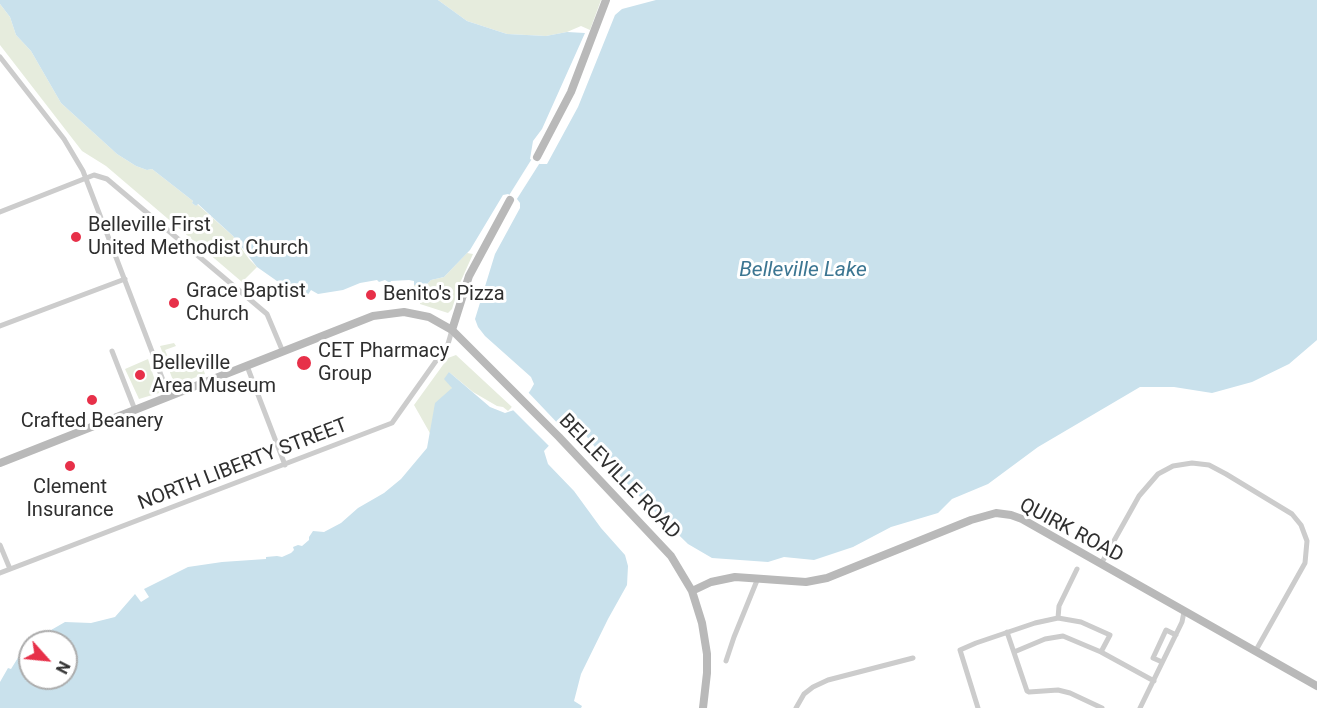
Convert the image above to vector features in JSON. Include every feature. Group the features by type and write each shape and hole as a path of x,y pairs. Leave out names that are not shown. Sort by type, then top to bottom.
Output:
{"street":[{"path":"537,157 571,92 606,0"},
{"path":"0,57 64,140 87,179 169,396"},
{"path":"0,212 96,175 107,179 267,314 283,352 0,463"},
{"path":"452,330 469,276 510,200"},
{"path":"0,326 124,279"},
{"name":"BELLEVILLE ROAD","path":"283,352 381,314 404,312 424,315 452,330 662,544 678,565 692,591 702,623 707,654 703,708"},
{"name":"NORTH LIBERTY STREET","path":"0,573 392,423 448,344 452,330"},
{"path":"111,351 135,410"},
{"path":"247,366 285,465"},
{"path":"1101,564 1139,496 1151,480 1165,469 1192,463 1209,465 1227,474 1297,519 1305,534 1308,547 1305,563 1255,652"},
{"name":"QUIRK ROAD","path":"692,591 723,578 806,582 827,578 971,520 996,513 1011,514 1317,686"},
{"path":"0,545 9,569"},
{"path":"1058,618 1059,606 1077,569"},
{"path":"726,661 758,578"},
{"path":"1140,708 1182,622 1184,612"},
{"path":"978,708 960,650 1007,632 1058,618 1081,622 1110,634 1101,652"},
{"path":"1162,662 1153,658 1166,630 1174,638"},
{"path":"1007,632 1027,691 1058,690 1070,693 1101,708"},
{"path":"1014,652 1046,639 1063,636 1101,652 1154,681"},
{"path":"796,708 804,694 828,680 913,658"}],"green space":[{"path":"438,0 601,0 590,30 581,26 567,32 546,36 507,34 467,21"},
{"path":"0,4 10,17 16,35 31,51 61,103 117,154 136,166 147,170 152,169 233,236 257,267 242,282 106,166 82,151 0,45"},
{"path":"467,253 473,254 460,283 452,309 448,313 420,304 421,295 415,295 414,285 426,285 431,280 444,277"},
{"path":"174,343 176,346 165,350 172,367 199,356 205,374 174,383 160,346"},
{"path":"456,355 512,407 508,411 497,406 473,392 449,372 452,388 431,435 414,405 448,358"},
{"path":"148,359 159,393 139,399 125,369"}],"water":[{"name":"Belleville Lake","path":"0,0 438,0 467,21 507,34 546,36 567,32 585,33 542,129 533,141 530,159 540,164 547,164 578,107 615,15 622,9 656,0 1317,0 1317,340 1289,364 1252,382 1212,393 1174,387 1140,387 1038,447 988,484 952,499 938,513 891,527 853,547 814,560 784,557 768,562 712,558 688,544 645,502 606,461 576,423 567,426 544,451 548,464 574,491 601,528 625,555 628,566 627,585 581,674 574,701 582,706 581,708 0,708 0,682 8,668 11,669 18,658 18,690 78,690 78,630 51,630 65,622 91,623 115,617 135,594 141,602 149,597 144,589 188,567 282,557 291,553 294,550 293,547 302,546 309,540 313,531 324,532 341,523 358,508 384,493 401,479 427,448 435,403 452,388 444,379 449,372 490,407 505,413 514,410 534,384 531,377 485,336 475,319 495,254 520,208 517,199 508,194 503,195 470,250 444,277 431,280 426,285 414,285 414,281 409,280 391,281 390,283 377,280 360,283 343,290 318,294 311,290 307,296 301,292 294,293 257,267 233,236 198,204 196,206 192,203 193,201 152,169 147,170 136,166 117,154 61,103 31,51 16,35 10,17 0,4"}],"pier":[{"path":"533,157 541,161 515,202 508,197"},
{"path":"527,391 565,431 550,447 511,408"}],"place":[{"name":"Belleville First United Methodist Church","path":"76,237"},
{"name":"Benito's Pizza","path":"371,295"},
{"name":"Grace Baptist Church","path":"174,303"},
{"name":"CET Pharmacy Group","path":"304,363"},
{"name":"Belleville Area Museum","path":"140,375"},
{"name":"Crafted Beanery","path":"92,400"},
{"name":"Clement Insurance","path":"70,466"}]}
